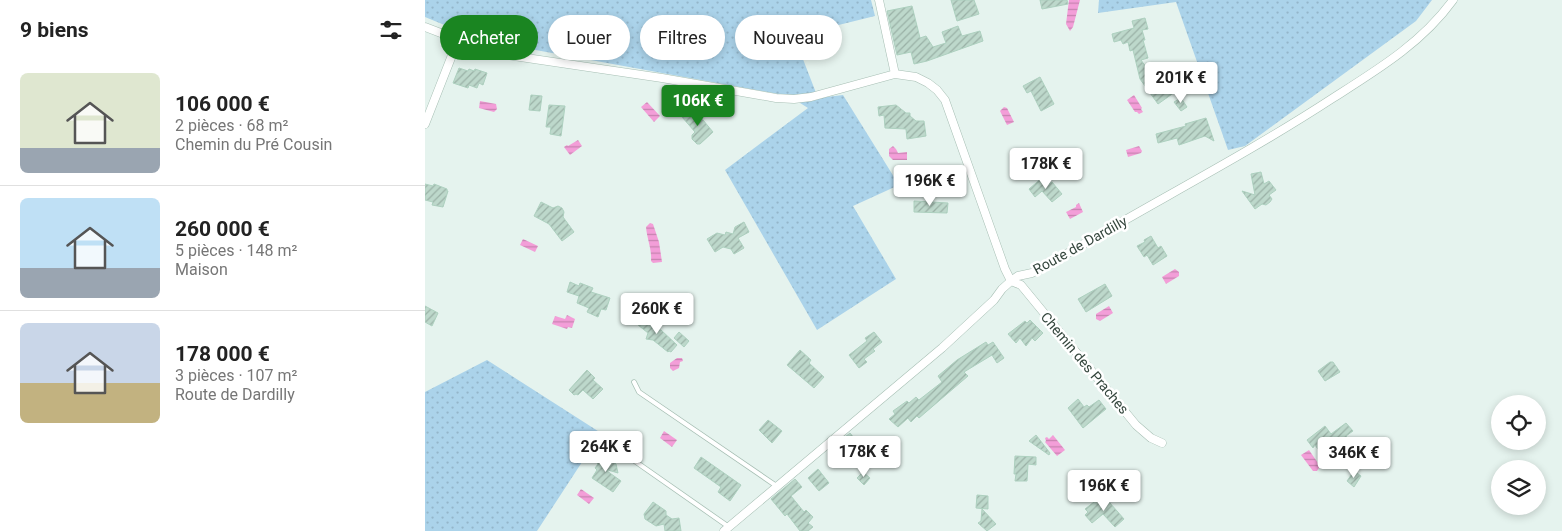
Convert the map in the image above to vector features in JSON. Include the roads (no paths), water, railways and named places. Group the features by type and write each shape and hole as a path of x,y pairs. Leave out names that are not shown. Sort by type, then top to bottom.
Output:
{"street":[{"path":"879,0 895,74"},
{"name":"Route de Dardilly","path":"1011,280 1048,265 1268,139 1397,56 1421,36 1453,0"},
{"path":"425,27 440,33"},
{"path":"425,124 450,60"},
{"path":"538,60 662,78 776,98 794,99 811,98 895,74 916,77 928,83 945,100 1005,269 1011,280 994,300 942,348 727,529"},
{"name":"Chemin des Praches","path":"1011,280 1021,285 1136,425 1151,438 1162,443"}],"lane":[{"path":"634,382 639,392 778,487"},
{"path":"606,441 727,529"}]}
